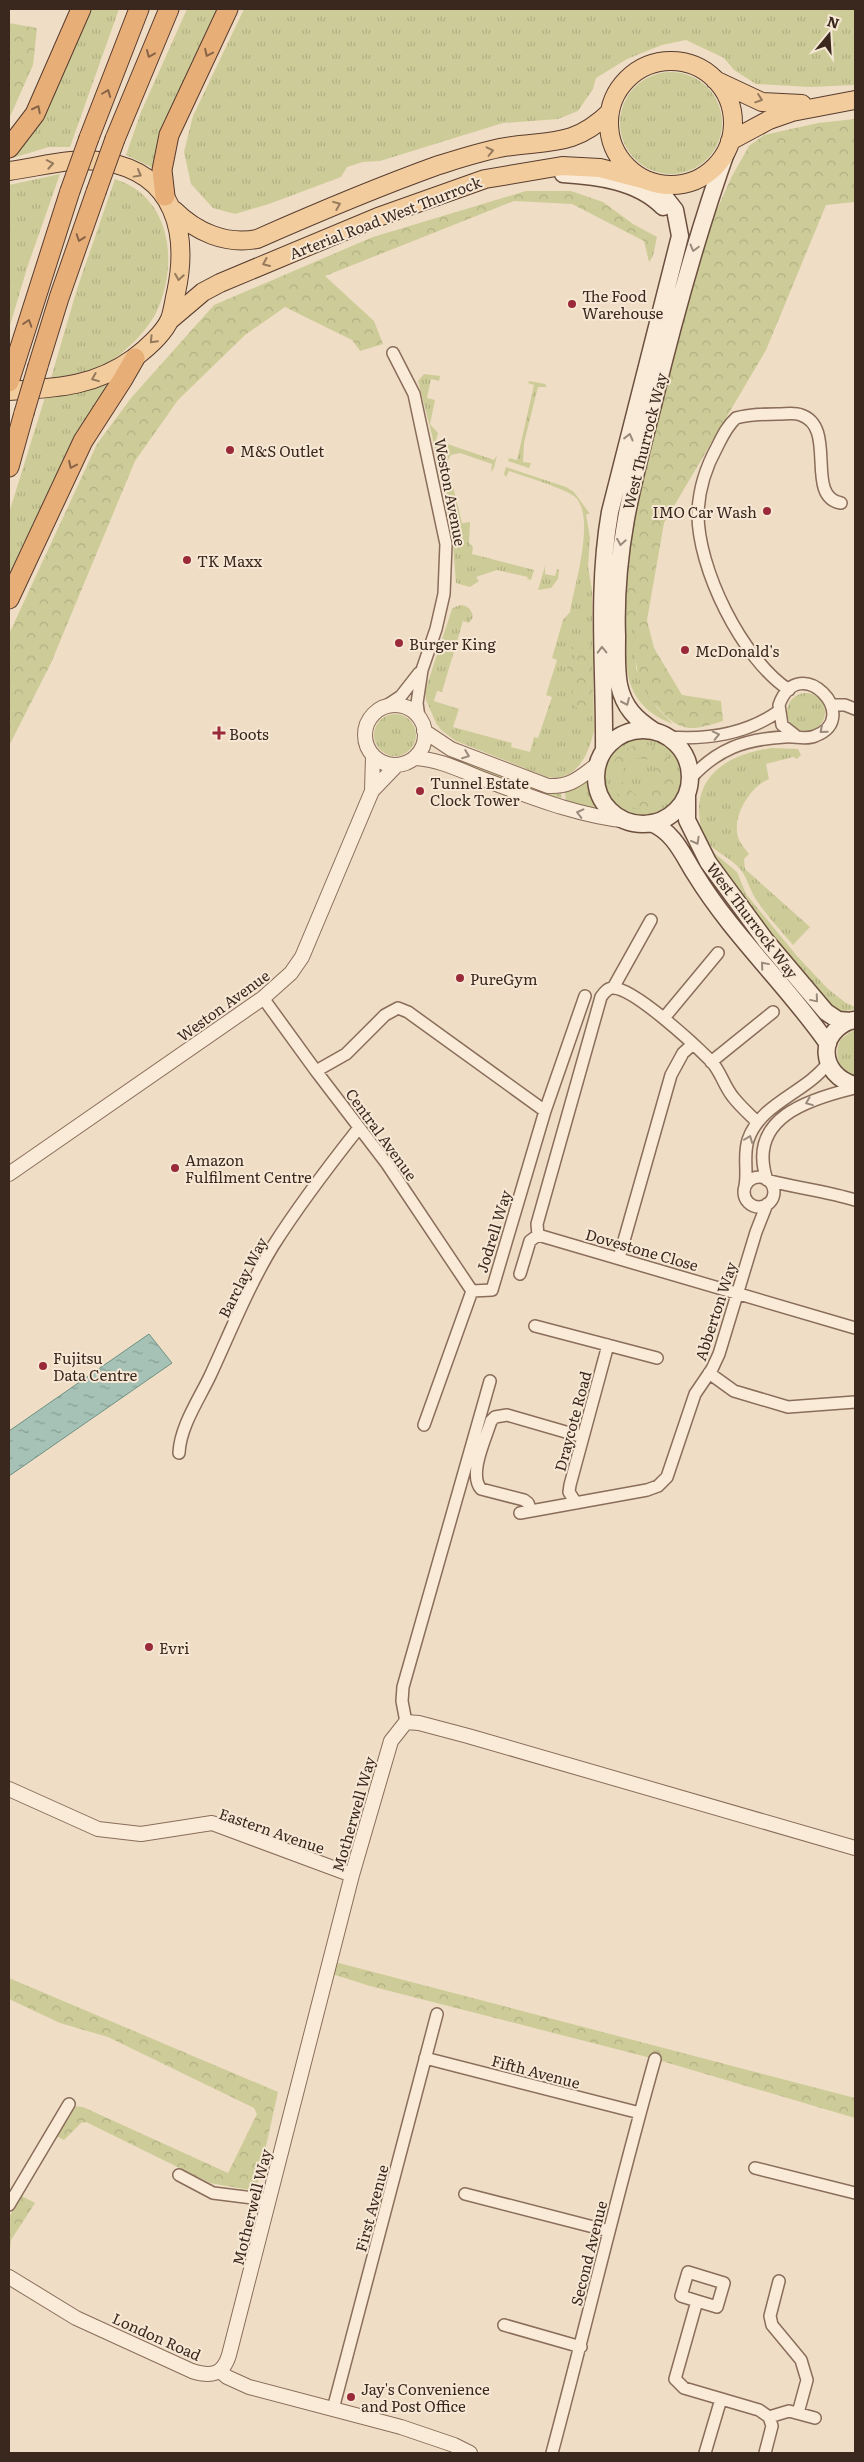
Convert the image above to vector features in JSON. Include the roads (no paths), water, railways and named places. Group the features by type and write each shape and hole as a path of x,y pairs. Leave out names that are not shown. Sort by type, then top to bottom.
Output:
{"highway":[{"path":"9,148 35,114 81,9"},
{"path":"11,376 70,191 139,9"},
{"path":"9,467 59,298 96,192 115,139 169,9"},
{"path":"169,203 162,170 170,135 228,9"},
{"path":"9,599 83,441 123,379 134,358"}],"main road":[{"path":"714,80 730,105 733,126 729,144 716,166 700,178 682,184 650,181 628,167 614,149 609,127 610,112 615,96 626,81 648,66 666,62 679,62 702,70 714,80 762,102 817,105"},
{"path":"729,144 769,120 817,105 855,100"},
{"name":"Arterial Road West Thurrock","path":"9,171 57,163 106,162 127,168 142,175 169,203 200,230 214,236 242,242 257,239 436,166 504,147 556,142 574,137 597,125 610,112"},
{"name":"West Thurrock Way","path":"661,734 636,718 619,686 616,609 618,560 626,514 664,361 703,218 729,144"},
{"name":"Arterial Road West Thurrock","path":"9,391 76,386 108,373 134,358 156,338 170,320 208,288 298,249 444,192 485,179 526,170 562,166 600,168 650,181"},
{"path":"526,170 601,179 646,192 667,212 676,240 676,256"},
{"name":"West Thurrock Way","path":"601,758 602,584 606,537 622,463 680,236 676,210 650,181"},
{"path":"169,203 180,233 181,264 170,320"},
{"path":"640,730 661,734 684,754 689,765 688,787 672,813 652,823 628,821 614,814 601,797 597,784 601,758 614,740 626,733 640,730"},
{"name":"West Thurrock Way","path":"688,787 687,820 694,839 728,891 766,941 826,1012 838,1020 853,1020"},
{"name":"West Thurrock Way","path":"652,823 662,827 682,851 720,911 828,1044"},
{"path":"853,1020 835,1031 828,1044 828,1063 836,1076 855,1087"}],"street":[{"name":"Weston Avenue","path":"393,353 414,394 446,544 444,594 436,629 422,670 417,703 422,724"},
{"path":"789,690 772,677 754,656 735,628 721,601 700,535 698,514 703,478 717,446 736,418 762,414 801,415 808,418 818,435 824,492 834,502 841,503"},
{"name":"Weston Avenue","path":"386,706 401,696 422,670"},
{"path":"688,787 704,764 718,753 733,746 760,739 796,736 810,738 821,733 832,718 832,705 826,693 811,684 803,684 789,690 781,700 779,711 782,725 796,736"},
{"path":"832,705 845,705 855,709"},
{"path":"422,724 423,745 414,758 397,766 384,764 373,756 365,743 366,726 372,715 386,706 406,708 451,749 548,786 562,787 571,784 601,758"},
{"path":"661,734 696,739 714,736 765,721 779,711"},
{"name":"Weston Avenue","path":"372,792 373,756"},
{"path":"414,758 437,761 563,809 603,818 628,821"},
{"name":"Weston Avenue","path":"9,1174 264,998 298,966 372,792 397,766"},
{"path":"520,1274 530,1241 538,1235 537,1224 602,996 607,990 613,988 651,920"},
{"path":"664,1018 718,953"},
{"path":"613,988 645,1004 693,1044 721,1074 733,1097 757,1122"},
{"path":"316,1072 346,1054 385,1015 398,1008 408,1012 544,1111 584,996"},
{"name":"Central Avenue","path":"264,998 316,1072 386,1164 472,1291"},
{"path":"711,1062 773,1012"},
{"path":"619,1258 671,1075 683,1053 693,1044"},
{"path":"811,1188 789,1192 755,1206 747,1202 744,1194 747,1177 745,1154 748,1139 757,1122 765,1113 813,1081 828,1063"},
{"path":"770,1201 773,1188 767,1180 762,1164 764,1143 780,1119 804,1104 855,1087"},
{"name":"Jodrell Way","path":"424,1425 472,1291 492,1290 544,1111"},
{"name":"Barclay Way","path":"179,1453 179,1443 194,1408 273,1246 319,1178 358,1129"},
{"path":"745,1186 752,1179 762,1177 787,1186 811,1188 855,1200"},
{"name":"Abberton Way","path":"582,1437 507,1415 496,1417 492,1421 476,1472 476,1482 482,1489 524,1500 528,1503 525,1512 647,1490 662,1482 671,1470 694,1394 720,1354 756,1232 770,1201"},
{"name":"Abberton Way","path":"747,1202 754,1215 756,1232"},
{"name":"Dovestone Close","path":"538,1235 855,1328"},
{"path":"535,1326 657,1358"},
{"name":"Draycote Road","path":"576,1503 569,1492 582,1437 608,1345"},
{"path":"709,1373 734,1392 788,1407 855,1402"},
{"path":"490,1381 403,1687 402,1701 406,1722 419,1723 468,1736 855,1848"},
{"name":"Motherwell Way","path":"220,2371 229,2355 352,1876 391,1741 406,1722"},
{"name":"Eastern Avenue","path":"9,1789 98,1829 141,1834 212,1824 352,1876"},
{"name":"First Avenue","path":"333,2410 437,2014"},
{"name":"Fifth Avenue","path":"425,2058 640,2113"},
{"name":"Second Avenue","path":"552,2453 655,2059"},
{"path":"9,2205 69,2104"},
{"path":"755,2168 855,2193"},
{"path":"179,2175 213,2193 269,2200"},
{"path":"465,2194 609,2231"},
{"name":"London Road","path":"9,2278 76,2318 168,2360 204,2374 216,2374 220,2371"},
{"path":"779,2281 770,2316 772,2325 801,2360 807,2380 798,2413"},
{"path":"697,2302 675,2379 684,2388 759,2410 769,2417 772,2426 765,2453"},
{"path":"504,2325 581,2347"},
{"path":"220,2371 227,2377 249,2387 401,2427 454,2445 470,2453"},
{"path":"705,2453 720,2399"},
{"path":"769,2417 782,2411 815,2418"}],"water":[{"path":"149,1334 172,1363 9,1476 9,1431"}],"place":[{"name":"The Food Warehouse","path":"572,304"},
{"name":"M&S Outlet","path":"230,450"},
{"name":"IMO Car Wash","path":"767,511"},
{"name":"TK Maxx","path":"187,560"},
{"name":"Burger King","path":"399,643"},
{"name":"McDonald's","path":"685,650"},
{"name":"Boots","path":"219,733"},
{"name":"Tunnel Estate Clock Tower","path":"420,791"},
{"name":"PureGym","path":"460,978"},
{"name":"Amazon Fulfilment Centre","path":"175,1168"},
{"name":"Fujitsu Data Centre","path":"43,1366"},
{"name":"Evri","path":"149,1647"},
{"name":"Jay's Convenience and Post Office","path":"351,2397"}]}
